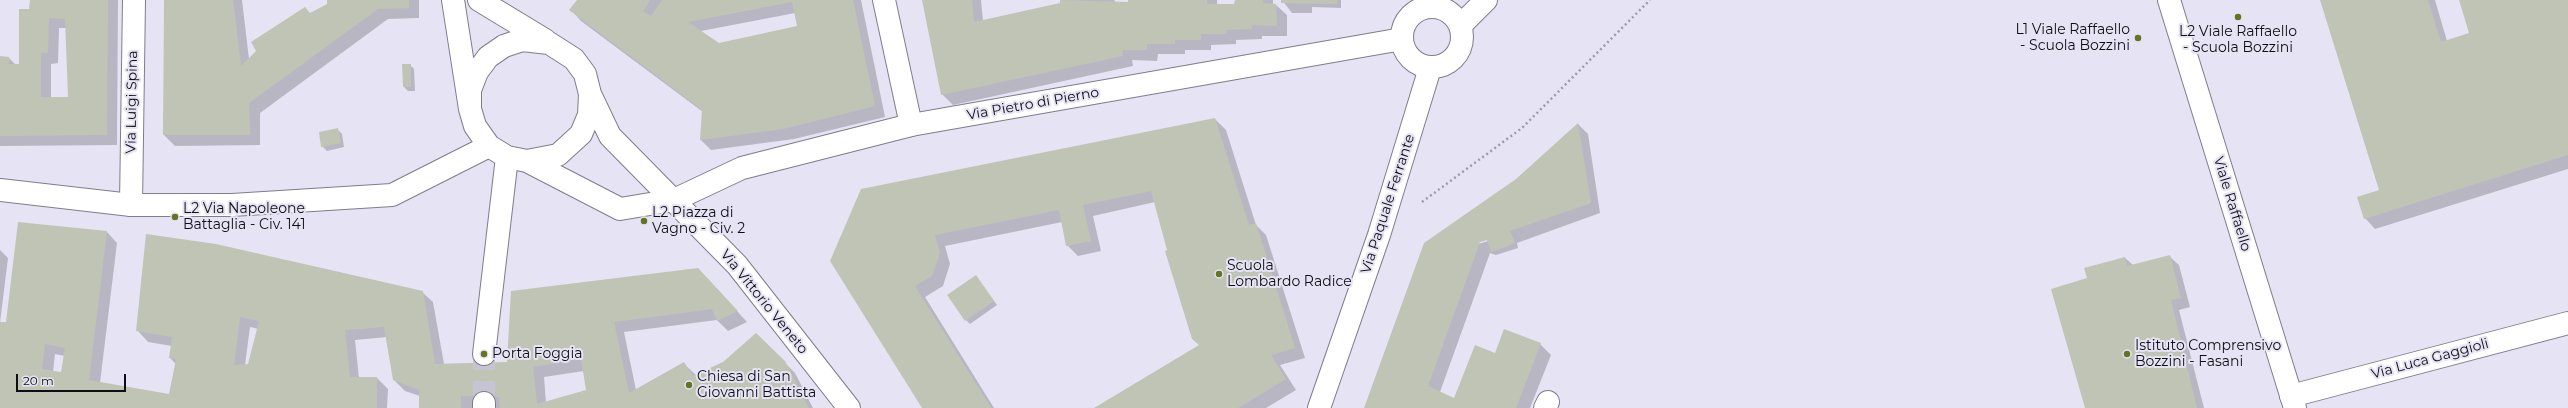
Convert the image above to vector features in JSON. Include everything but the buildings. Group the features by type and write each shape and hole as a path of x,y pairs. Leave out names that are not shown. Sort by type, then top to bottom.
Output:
{"street":[{"name":"Via Luigi Spina","path":"131,205 134,0"},
{"path":"453,0 470,109 475,126 508,155"},
{"path":"0,190 131,205 232,205 392,195 508,155 558,155 581,134 589,115 590,94 580,66 569,55 479,0"},
{"path":"884,0 911,125"},
{"path":"1460,26 1486,0"},
{"name":"Viale Raffaello","path":"2169,0 2293,402"},
{"path":"1440,4 1451,14 1460,26 1462,41 1456,56 1445,65 1430,68 1413,60 1404,48 1402,39 1405,25 1414,13 1440,4"},
{"name":"Via Pietro di Pierno","path":"508,155 620,209 674,200 742,168 911,125 1402,39"},
{"path":"470,109 470,90 477,72 488,57 504,46 522,40 549,43"},
{"name":"Via Paquale Ferrante","path":"1319,408 1379,235 1430,68"},
{"name":"Via Vittorio Veneto","path":"590,94 610,136 737,265 849,408"},
{"path":"484,354 508,155"},
{"name":"Via Luca Gaggioli","path":"2293,402 2568,323"}],"path":[{"path":"1416,207 1522,128 1650,0"}],"tunnel":[{"path":"484,354 484,403"}],"place":[{"name":"L2 Viale Raffaello - Scuola Bozzini","path":"2238,17"},
{"name":"L1 Viale Raffaello - Scuola Bozzini","path":"2138,38"},
{"name":"L2 Via Napoleone Battaglia - Civ. 141","path":"175,217"},
{"name":"L2 Piazza di Vagno - Civ. 2","path":"644,221"},
{"name":"Scuola Lombardo Radice","path":"1219,274"},
{"name":"Porta Foggia","path":"484,354"},
{"name":"Istituto Comprensivo Bozzini - Fasani","path":"2127,354"},
{"name":"Chiesa di San Giovanni Battista","path":"689,385"}]}
